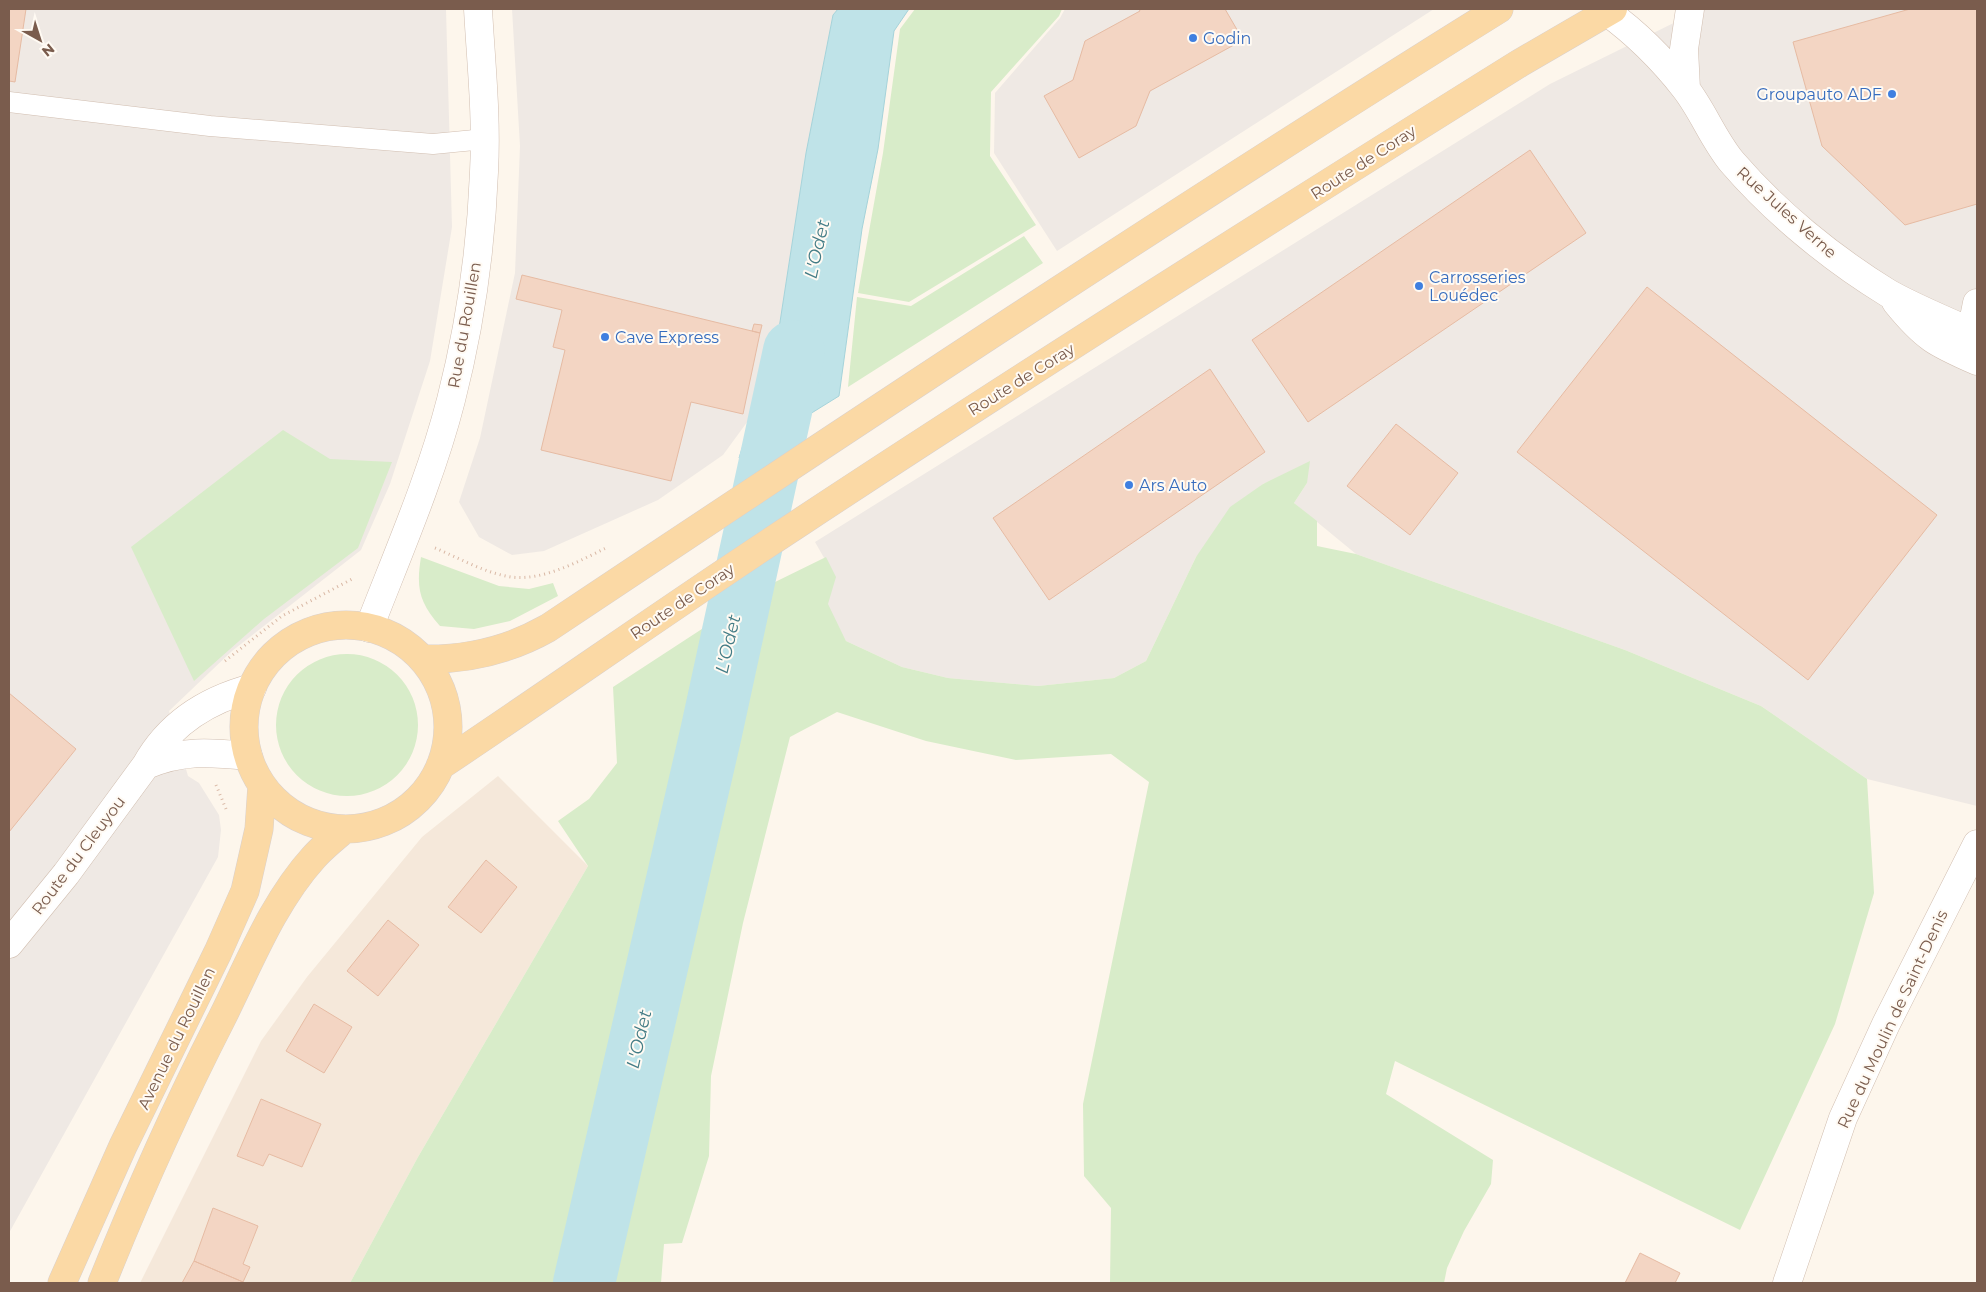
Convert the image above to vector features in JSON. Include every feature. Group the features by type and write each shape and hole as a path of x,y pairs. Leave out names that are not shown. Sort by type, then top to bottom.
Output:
{"main road":[{"path":"422,659 454,658 488,653 527,640 1219,185 1499,9"},
{"name":"Route de Coray","path":"440,766 533,705 696,591 800,522 1442,112 1562,37 1610,10"},
{"path":"344,625 369,628 397,638 422,659 435,677 444,697 448,718 448,740 440,766 421,797 405,811 380,823 345,829 321,826 298,817 278,803 262,785 248,756 244,734 246,710 252,688 264,668 279,650 298,637 320,629 344,625"},
{"name":"Avenue du Rouillen","path":"62,1283 123,1146 218,952 245,891 259,829 262,785"},
{"name":"Avenue du Rouillen","path":"102,1283 128,1216 200,1061 272,918 286,894 313,858 345,829"}],"street":[{"name":"Rue du Rouillen","path":"369,628 432,464 461,358 478,239 484,140 478,9"},
{"name":"Rue Jules Verne","path":"1686,90 1684,49 1690,9"},
{"name":"Rue Jules Verne","path":"1610,10 1642,41 1686,90 1731,160 1762,193 1826,250 1889,293 1976,347"},
{"name":"Rue Jules Verne","path":"1976,347 1977,303"},
{"name":"Route du Cleuyou","path":"9,944 66,874 146,765 157,746 188,718 209,703 252,688"},
{"path":"146,765 187,752 212,752 248,756"},
{"name":"Rue du Moulin de Saint-Denis","path":"1786,1283 1843,1118 1886,1024 1977,844"}],"lane":[{"path":"9,102 210,126 433,144 484,140"}],"path":[{"path":"407,530 428,546 511,577 547,574 607,548"},
{"path":"224,663 282,616 361,574"}],"shaded area":[{"path":"9,9 446,9 452,227 430,361 390,484 361,550 232,651 169,711 188,776 199,783 219,815 221,830 218,857 9,1233"},
{"path":"512,9 838,9 833,15 806,153 778,335 753,414 723,455 658,500 544,551 512,555 479,537 459,502 480,438 515,273 520,146"},
{"path":"1065,9 1434,9 1057,251 994,153 995,93 1060,18"},
{"path":"1702,9 1977,9 1977,806 1867,779 1761,706 1625,650 1356,554 1294,503 1307,483 1277,479 1263,484 1196,557 1146,661 1114,678 1038,686 948,678 902,667 846,641 827,604 835,577 815,542 1550,84"},
{"path":"498,776 588,866 418,1157 350,1283 140,1283 261,1041 307,977 422,837"}],"green space":[{"path":"915,9 1062,9 1059,16 991,92 990,156 1036,225 909,302 858,293 883,153 900,29"},
{"path":"1024,236 1043,263 848,387 857,297 911,306"},
{"path":"283,430 330,459 392,462 358,548 264,619 194,681 131,547"},
{"path":"1310,461 1307,483 1294,503 1317,521 1317,546 1356,554 1625,650 1761,706 1867,779 1874,893 1835,1024 1740,1230 1395,1061 1386,1094 1493,1160 1491,1184 1464,1231 1447,1268 1444,1283 1110,1283 1111,1208 1084,1176 1083,1104 1149,782 1111,754 1016,760 926,741 837,712 790,737 743,923 711,1076 709,1156 682,1243 664,1244 661,1283 350,1283 418,1157 588,866 558,821 589,799 617,763 613,687 771,584 826,557 836,577 828,604 846,641 902,667 948,678 1038,686 1114,678 1146,661 1196,557 1230,507 1263,484"},
{"path":"421,557 499,586 529,589 553,583 558,596 510,621 474,629 440,626 423,602 419,586"},
{"path":"347,654 374,660 386,666 397,675 406,686 412,698 418,725 412,752 406,764 397,775 386,784 374,790 347,796 320,790 308,784 297,775 288,764 282,752 276,725 282,698 288,686 297,675 308,666 320,660"}],"water":[{"path":"838,9 909,9 894,31 878,149 862,229 839,396 739,458 778,335 806,153 833,15"}],"building":[{"path":"9,9 26,9 15,82 9,81"},
{"path":"1139,9 1225,9 1243,40 1150,91 1136,126 1079,158 1044,96 1073,80 1085,41 1140,11"},
{"name":"Groupauto ADF","path":"1910,9 1977,9 1977,204 1905,225 1822,146 1793,42"},
{"name":"Carrosseries Louédec","path":"1530,150 1586,233 1308,422 1252,340"},
{"path":"522,275 760,333 743,414 691,402 671,481 541,450 565,350 553,347 562,310 516,299"},
{"path":"1647,287 1937,515 1808,680 1517,452"},
{"path":"754,324 762,325 760,333 752,331"},
{"name":"Ars Auto","path":"1210,369 1265,452 1049,600 993,518"},
{"path":"1396,424 1458,473 1410,535 1347,486"},
{"path":"9,693 76,749 9,832"},
{"path":"486,860 517,887 481,933 448,907"},
{"path":"388,920 419,945 378,996 347,971"},
{"path":"314,1004 352,1027 324,1073 286,1051"},
{"path":"261,1099 321,1124 302,1167 269,1154 263,1166 237,1156"},
{"path":"213,1208 258,1226 243,1264 250,1267 243,1282 194,1261"},
{"path":"1640,1253 1680,1273 1675,1283 1625,1283"},
{"path":"194,1261 243,1282 243,1283 182,1283"}],"waterway":[{"name":"L'Odet","path":"584,1283 711,733 794,351"}],"place":[{"name":"Godin","path":"1193,38"},
{"name":"Groupauto ADF","path":"1892,94"},
{"name":"Carrosseries Louédec","path":"1419,286"},
{"name":"Cave Express","path":"605,337"},
{"name":"Ars Auto","path":"1129,485"}]}
